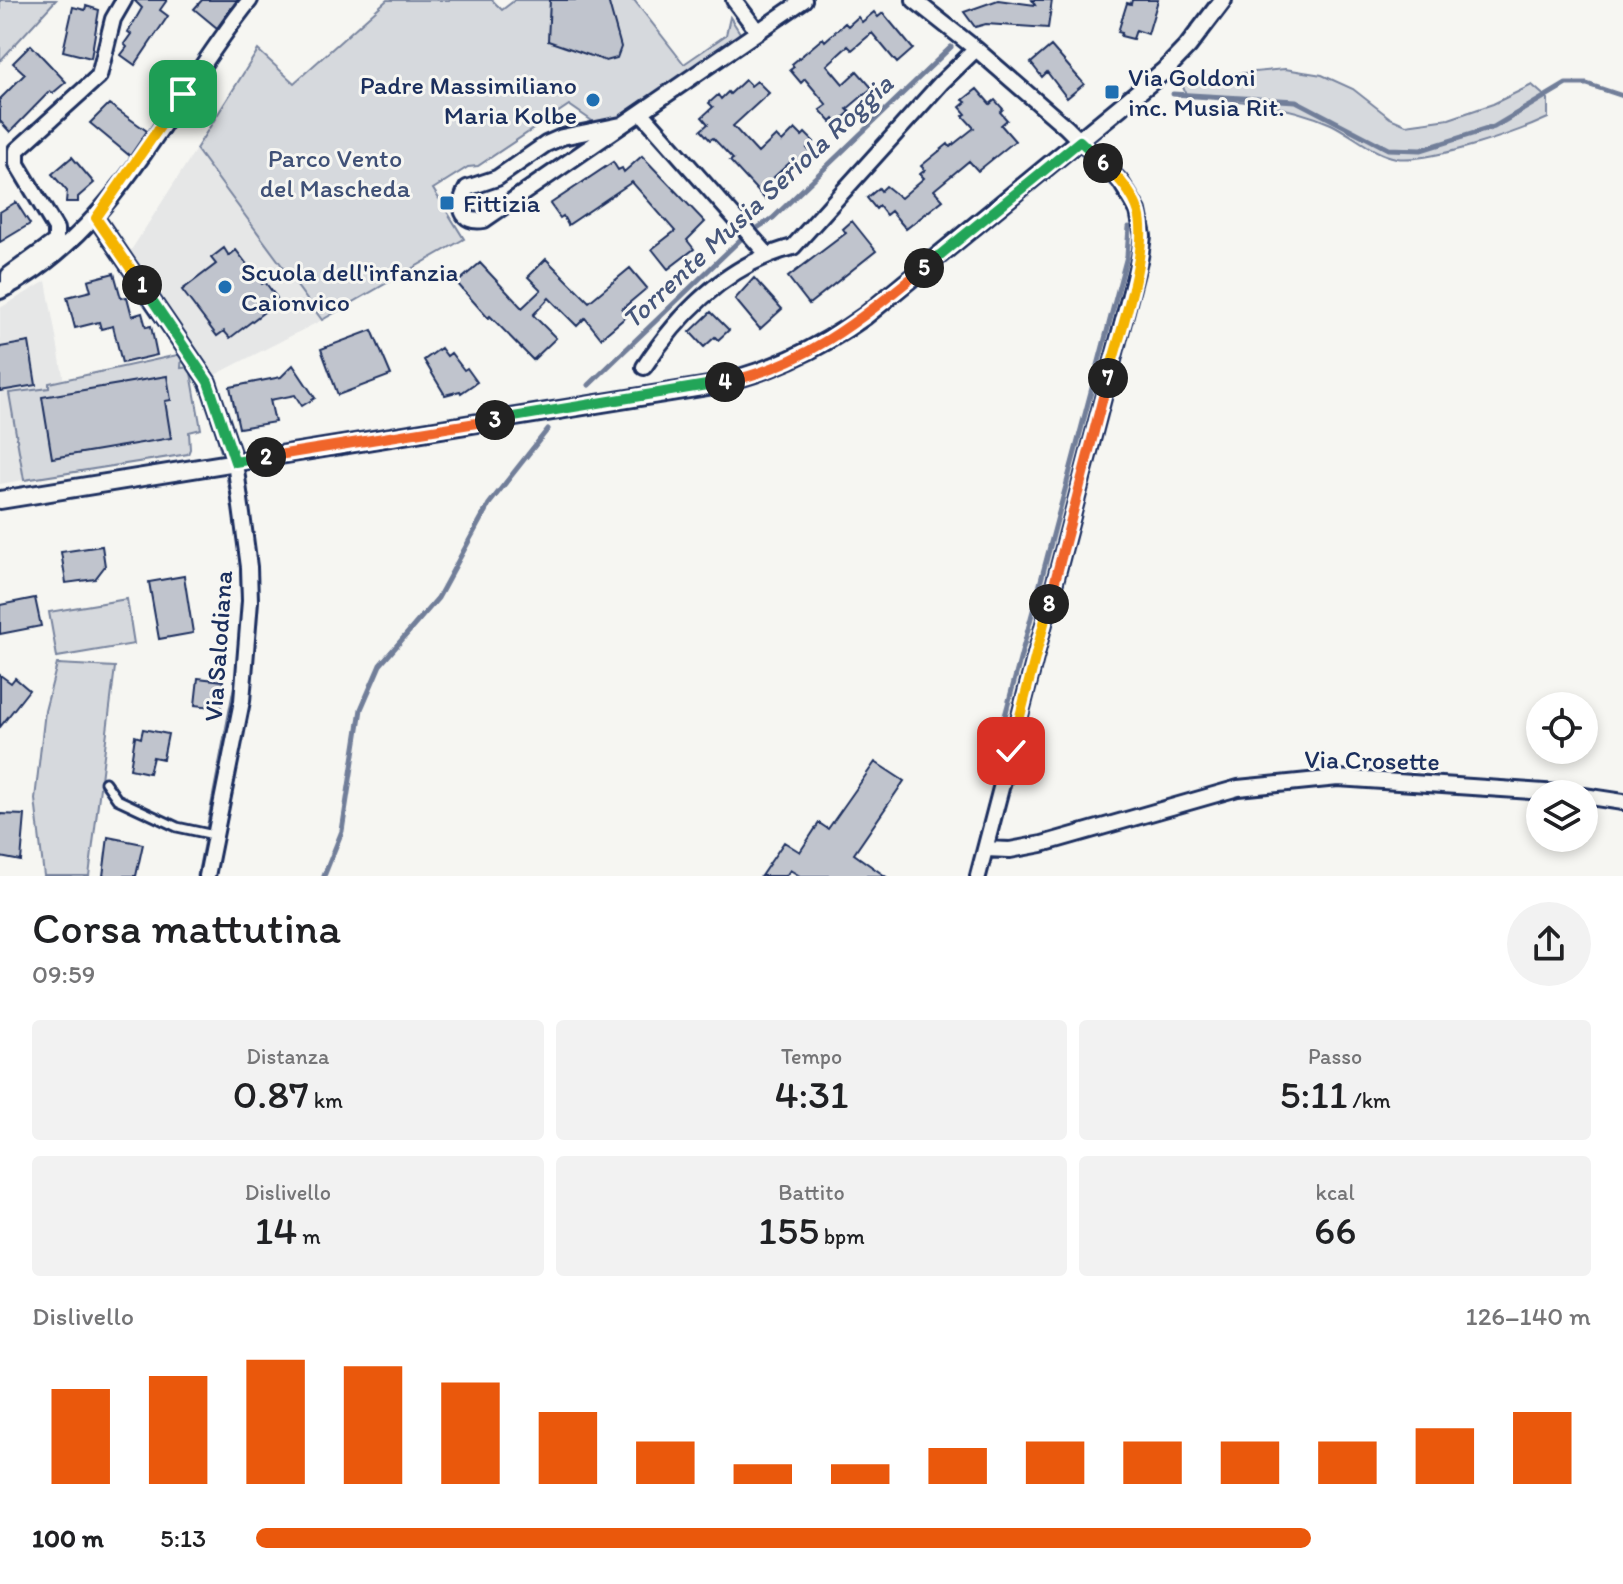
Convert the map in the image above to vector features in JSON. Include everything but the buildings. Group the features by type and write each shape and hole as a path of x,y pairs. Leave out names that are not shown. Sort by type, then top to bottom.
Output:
{"street":[{"path":"4,289 9,275 56,241 56,229 17,164 17,150 99,76 113,19 124,0"},
{"path":"4,289 53,255 96,218 250,0"},
{"path":"734,0 758,32"},
{"path":"621,125 562,137 546,144 497,178 467,188 460,200 462,210 467,218 484,220 804,0"},
{"path":"914,0 976,49 1111,171 1134,200 1141,222 1141,250 978,876"},
{"path":"0,500 708,386 760,373 809,352 846,330 1164,71 1188,46 1223,0"},
{"path":"644,367 684,312 745,266 767,254 793,247 941,83 976,49"},
{"path":"641,112 767,254"},
{"name":"Via Salodiana","path":"96,218 208,382 235,462 249,567 250,601 242,701 207,876"},
{"name":"Via Crosette","path":"985,849 1010,850 1042,844 1238,788 1338,778 1526,791"},
{"path":"1598,798 1623,802"}],"lane":[{"path":"105,782 117,799 177,827 215,835"}],"shaded area":[{"name":"Scuola dell'infanzia Caionvico","path":"196,149 322,320 213,376 128,255"},
{"path":"46,281 64,381 49,383 49,388 9,393 24,480 0,484 0,308"}],"green space":[{"path":"0,0 56,0 0,61"},
{"name":"Parco Vento del Mascheda","path":"387,0 492,0 502,10 515,0 634,0 684,64 726,35 730,17 740,33 732,44 612,124 598,125 569,105 478,166 468,167 433,189 464,239 322,320 196,149 258,50 294,83"},
{"path":"1285,69 1322,75 1353,89 1390,118 1406,125 1449,119 1493,104 1532,85 1548,99 1548,118 1495,139 1451,151 1396,158 1314,117 1279,107 1187,97 1180,79"},
{"path":"182,354 181,368 190,367 201,429 189,432 188,454 24,480 9,393 49,388 49,383"},
{"path":"127,599 134,644 57,657 49,612"},
{"path":"57,664 115,667 89,876 44,876 35,799 45,711"}],"waterway":[{"name":"Torrente Musia Seriola Roggia","path":"589,385 743,237 773,218 951,47"},
{"name":"Torrente Musia Seriola Roggia","path":"1173,94 1296,101 1388,149 1421,150 1494,127 1566,84 1587,84 1623,96"},
{"path":"1001,731 1127,256 1129,227"},
{"path":"200,385 207,398"},
{"path":"216,427 222,450"},
{"name":"Torrente Musia Seriola Roggia","path":"324,876 342,831 361,709 380,665 438,598 489,504 548,429"},
{"path":"228,477 234,504"},
{"path":"241,557 243,607"},
{"path":"199,876 238,673"}],"place":[{"name":"Via Goldoni inc. Musia Rit.","path":"1112,92"},
{"name":"Padre Massimiliano Maria Kolbe","path":"593,100"},
{"name":"Fittizia","path":"447,203"},
{"name":"Scuola dell'infanzia Caionvico","path":"225,287"}],"route":[{"path":"183,94 96,218 208,382 235,462 749,377 809,352 837,336 1080,141 1128,190 1138,211 1143,236 1011,751"}]}
